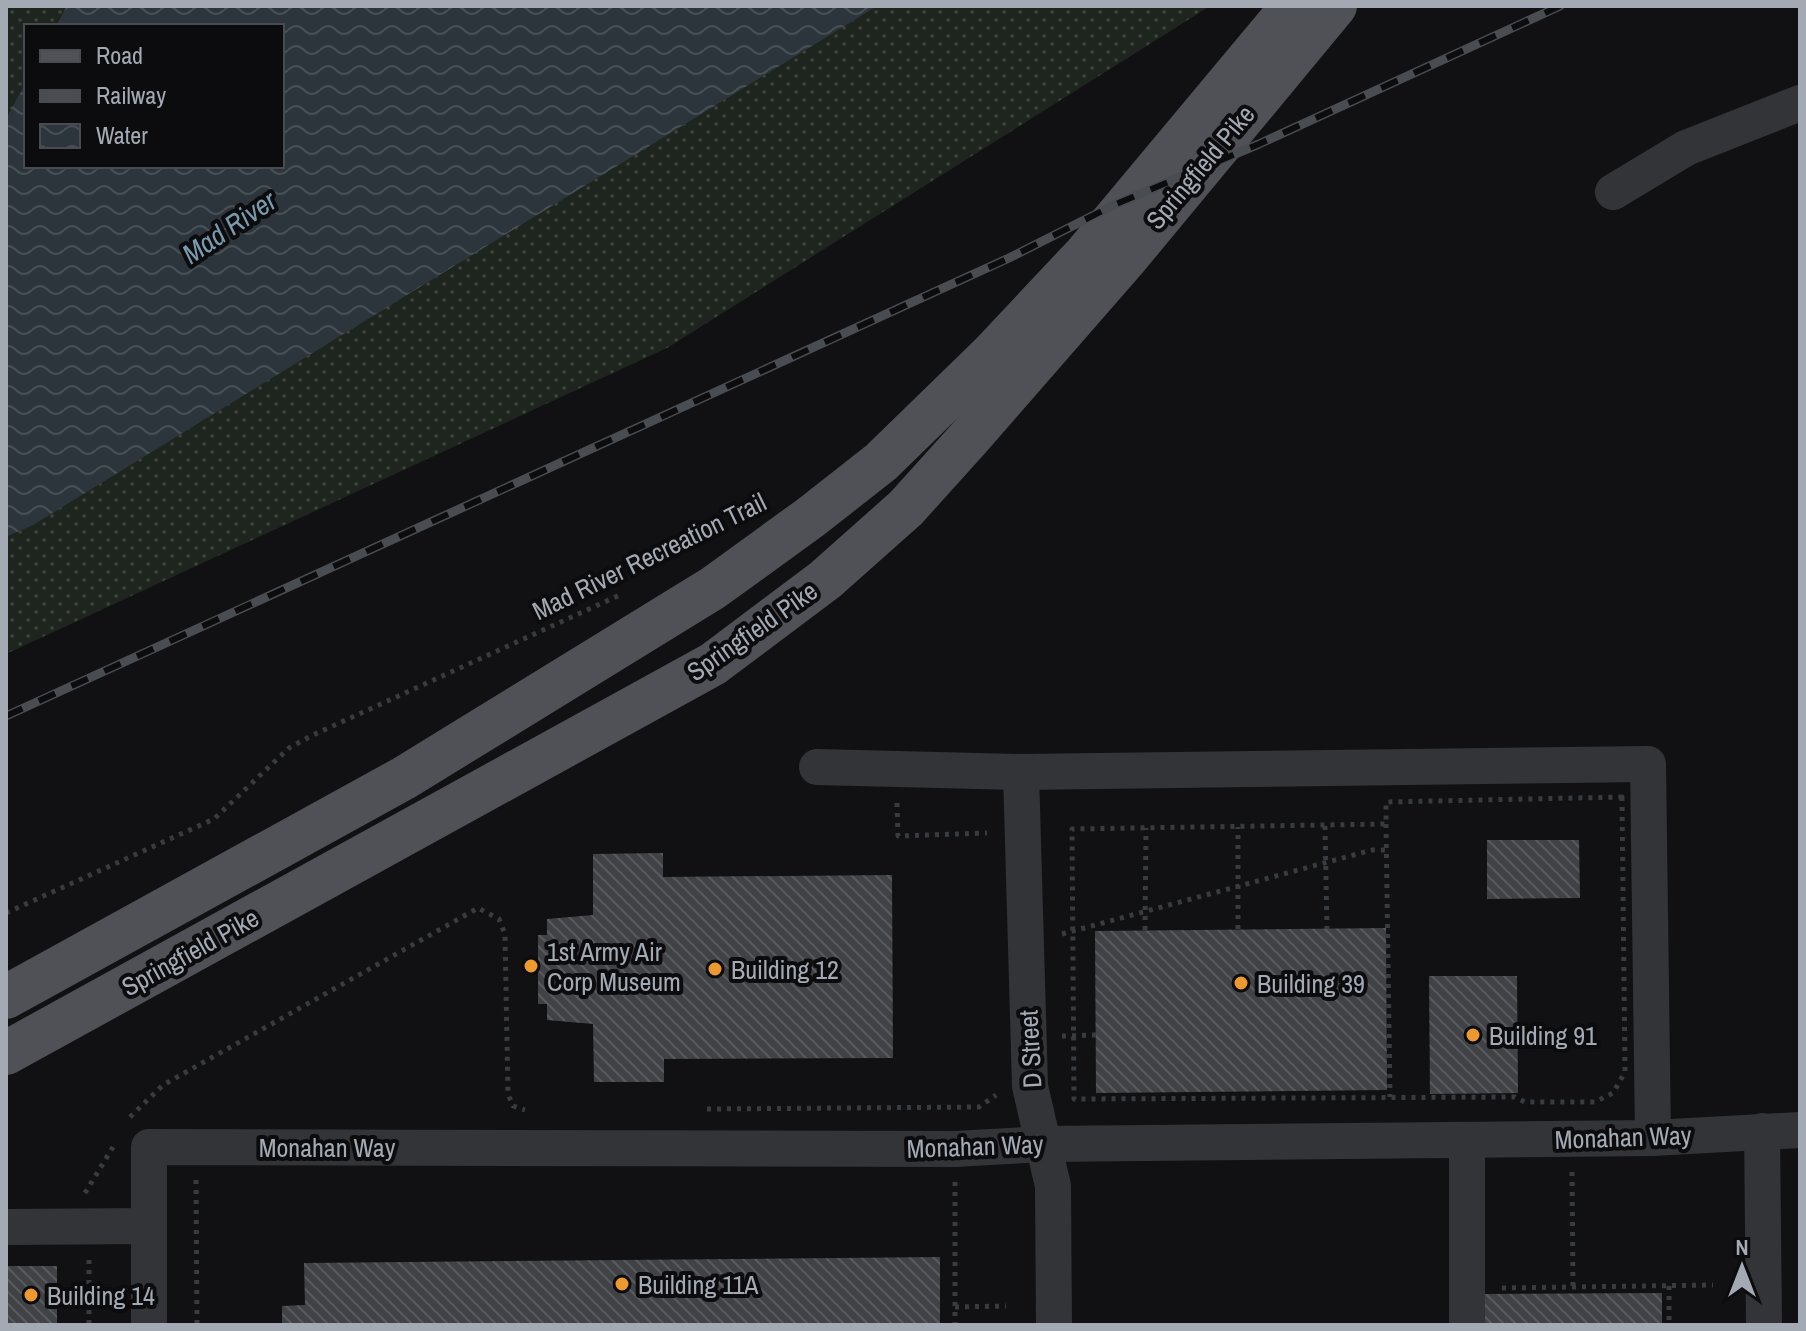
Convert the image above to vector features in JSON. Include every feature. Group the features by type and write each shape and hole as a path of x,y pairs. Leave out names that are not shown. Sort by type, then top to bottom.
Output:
{"main road":[{"name":"Springfield Pike","path":"6,997 404,778 713,588 881,462 930,418 1085,255 1293,6"},
{"name":"Springfield Pike","path":"6,1053 713,664 825,580 906,508 959,449 1127,257 1335,6"}],"street":[{"path":"1613,192 1686,148 1800,103"},
{"path":"817,767 1021,772 1648,764 1653,1138"},
{"name":"D Street","path":"1021,772 1030,1086 1053,1186 1054,1325"},
{"name":"Monahan Way","path":"130,1137 955,1149 1044,1144 1653,1138 1800,1130"},
{"path":"1762,1131 1764,1325"},
{"path":"130,1137 149,1226 149,1325"},
{"path":"1467,1140 1467,1325"},
{"path":"6,1227 149,1226"}],"path":[{"name":"Mad River Recreation Trail","path":"6,913 214,819 289,748 313,735 628,592"},
{"path":"897,797 898,836 1072,829 1386,824"},
{"path":"1072,829 1074,1099 1515,1097 1525,1102 1595,1102 1613,1093 1625,1072 1622,797 1386,802 1390,1097"},
{"path":"1325,826 1327,929"},
{"path":"1238,827 1238,929"},
{"path":"1145,930 1146,828"},
{"path":"1026,943 1372,850 1386,850"},
{"path":"85,1194 130,1137 133,1111 163,1085 478,908 499,919 505,934 508,1094 513,1106 538,1110"},
{"path":"698,1109 979,1107 993,1101 1002,1086"},
{"path":"1572,1163 1573,1287"},
{"path":"955,1169 955,1325"},
{"path":"89,1249 89,1325"},
{"path":"1496,1288 1713,1285"},
{"path":"1669,1286 1669,1325"},
{"path":"955,1307 1006,1306"}],"shaded area":[{"path":"6,6 1210,6 667,348 6,654"}],"water":[{"name":"Mad River","path":"67,6 877,6 33,525 6,537 6,119 24,86 24,168 284,168 284,24 57,24"}],"building":[{"path":"1487,840 1579,840 1580,898 1487,899"},
{"name":"Building 12","path":"663,853 663,877 892,875 893,1058 664,1059 664,1082 594,1082 593,1024 547,1020 547,1004 538,1004 538,935 547,935 547,919 593,915 593,854"},
{"name":"Building 39","path":"1386,928 1387,1090 1096,1093 1095,931"},
{"name":"Building 91","path":"1429,976 1517,976 1518,1093 1430,1094"},
{"name":"Building 11A","path":"940,1257 940,1325 282,1325 282,1306 305,1305 304,1263"},
{"name":"Building 14","path":"6,1266 57,1266 57,1325 6,1325"},
{"path":"1662,1293 1662,1325 1483,1325 1483,1294"}],"railway":[{"path":"6,716 1009,258 1116,204 1259,144 1560,6"}],"place":[{"name":"1st Army Air Corp Museum","path":"531,966"},
{"name":"Building 12","path":"715,969"},
{"name":"Building 39","path":"1241,983"},
{"name":"Building 91","path":"1473,1035"},
{"name":"Building 11A","path":"622,1284"},
{"name":"Building 14","path":"31,1295"}]}
